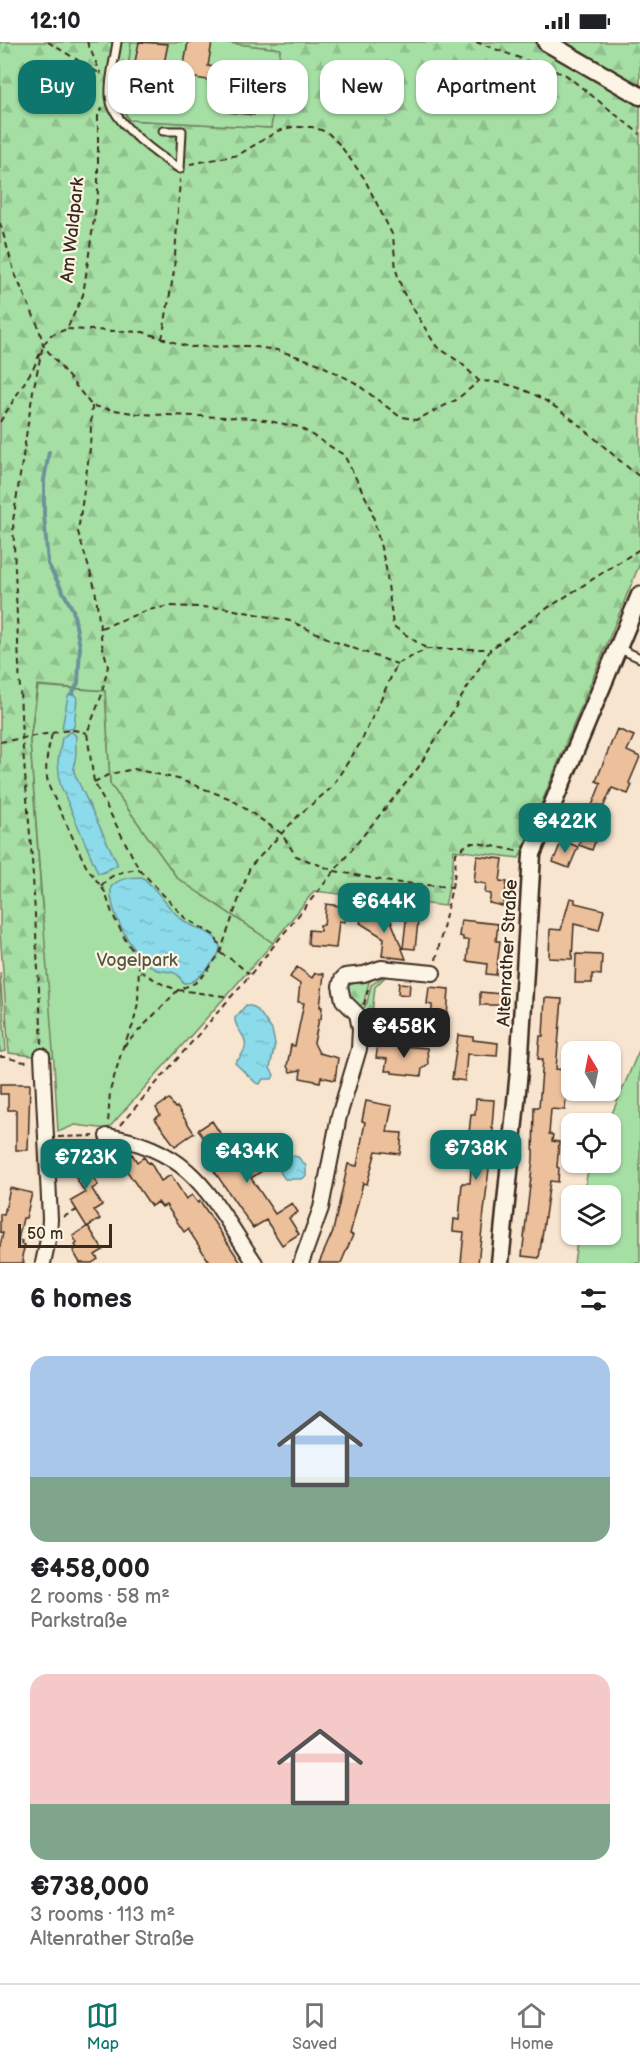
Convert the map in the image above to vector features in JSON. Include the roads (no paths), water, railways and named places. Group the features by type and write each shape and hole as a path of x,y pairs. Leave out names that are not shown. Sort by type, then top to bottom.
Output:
{"street":[{"path":"546,42 640,96"},
{"name":"Altenrather Straße","path":"500,1263 519,1071 532,854 640,595"},
{"path":"301,1263 321,1208 339,1116 359,1049 360,1029 357,1014 343,1000 340,986 342,979 345,976 364,974 381,968 433,973"},
{"path":"42,1059 50,1219 43,1263"},
{"path":"107,1136 121,1138 159,1151 180,1163 203,1185 255,1263"}],"lane":[{"path":"117,42 110,100 115,115 122,124 180,169 182,131 163,131"},
{"path":"618,648 640,658"}],"water":[{"path":"70,694 77,698 72,729 62,728"},
{"path":"71,731 76,736 75,773 117,863 102,873 98,873 60,784 58,761 62,738"},
{"path":"142,877 181,918 211,935 218,942 220,950 215,960 193,981 183,983 176,973 155,969 146,962 130,943 118,920 111,897 111,887 125,879"},
{"path":"246,1005 254,1007 260,1013 272,1030 275,1044 270,1068 274,1075 272,1079 263,1079 260,1084 256,1083 235,1063 242,1055 245,1042 235,1018"},
{"path":"288,1155 298,1157 306,1166 306,1176 302,1179 285,1179 281,1173 279,1161"}],"waterway":[{"path":"49,452 44,480 48,564 73,610 80,647 78,683 72,694"}],"park label":[{"name":"Vogelpark","path":"137,960"}]}
